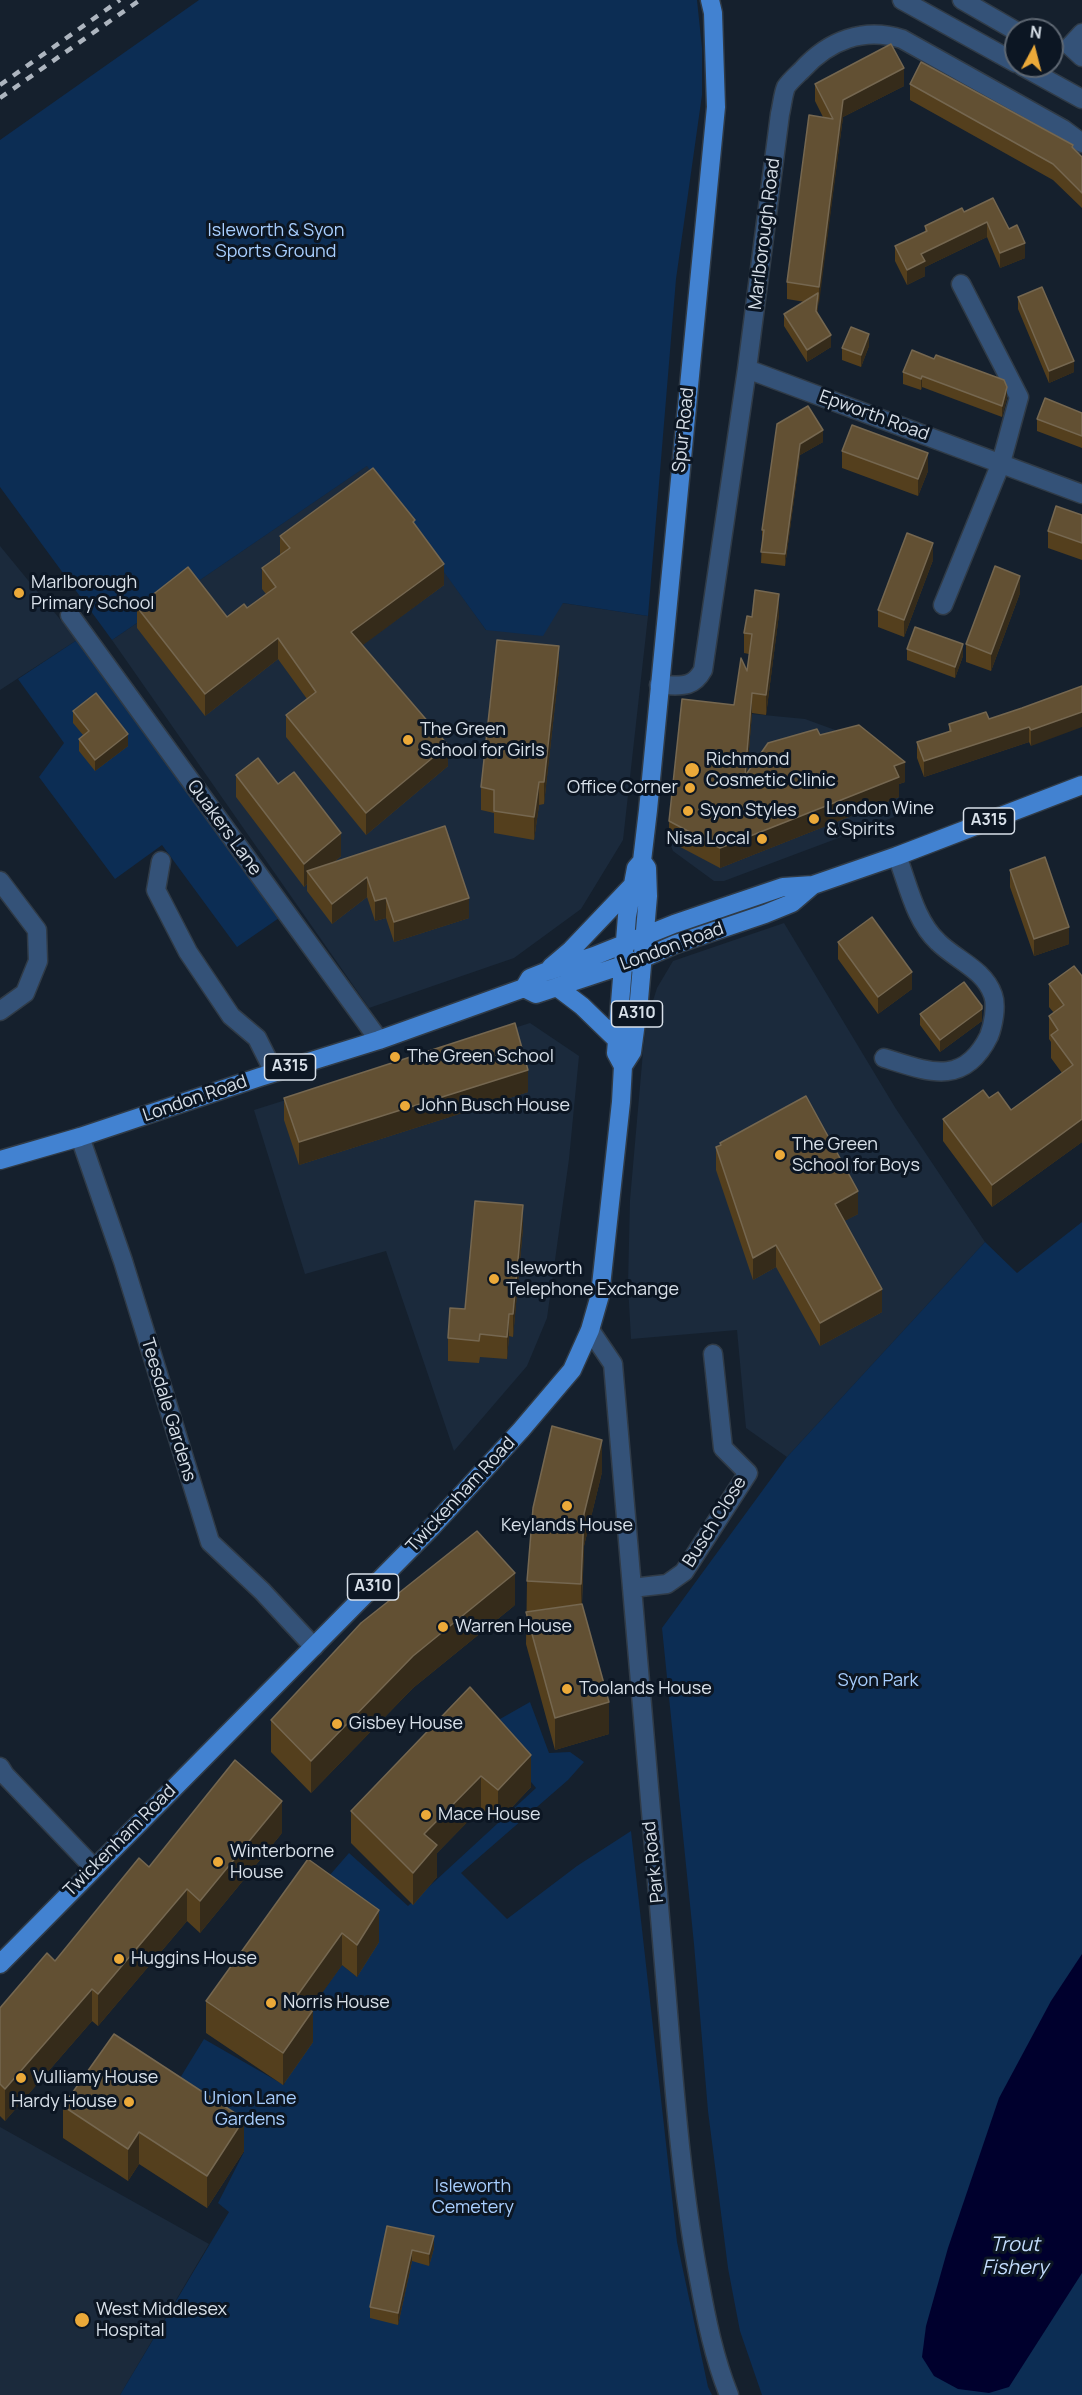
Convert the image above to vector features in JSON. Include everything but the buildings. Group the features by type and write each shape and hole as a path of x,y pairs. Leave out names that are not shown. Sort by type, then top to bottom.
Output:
{"main road":[{"name":"Spur Road","path":"624,944 632,886 636,868 642,861 717,107 713,13 710,0"},
{"name":"London Road","path":"0,1160 80,1137 274,1072 379,1040 524,988 530,978 545,972 783,886 813,885 897,856 1082,785"},
{"name":"Spur Road","path":"642,861 647,868 648,875 645,936"},
{"name":"London Road","path":"524,988 536,994 622,966 676,944 792,903 813,885"},
{"path":"545,972 571,950 632,886"},
{"name":"A310","path":"641,959 645,936"},
{"name":"A310","path":"622,966 624,944"},
{"name":"Twickenham Road","path":"0,1964 432,1527 521,1430 572,1370 590,1330 600,1295 623,1065 633,1052 641,959"},
{"name":"Twickenham Road","path":"622,966 616,1053 623,1065"},
{"path":"557,987 589,1012 617,1040"}],"street":[{"path":"902,0 1004,56"},
{"path":"962,0 1004,24"},
{"name":"Marlborough Road","path":"659,685 686,686 697,681 703,670 747,369 780,114 787,86 809,63 835,44 868,33 885,34 902,39 1062,129 1082,143"},
{"path":"1044,78 1082,99"},
{"path":"943,605 1001,463 1019,397 961,284"},
{"name":"Epworth Road","path":"747,369 1082,494"},
{"name":"Quakers Lane","path":"70,615 379,1040"},
{"path":"884,1058 922,1070 956,1071 980,1054 993,1028 994,996 977,972 938,943 924,926 897,856"},
{"path":"161,861 156,890 188,952 231,1016 256,1038 274,1072"},
{"path":"0,881 37,930 38,961 24,993 0,1011"},
{"name":"Teesdale Gardens","path":"80,1137 123,1261 210,1542 262,1591 314,1647"},
{"name":"Park Road","path":"590,1330 613,1364 652,1842 690,2235 720,2374 729,2395"},
{"name":"Busch Close","path":"632,1588 667,1584 684,1572 748,1473 723,1448 713,1354"},
{"path":"0,1767 94,1868"}],"shaded area":[{"name":"The Green School for Girls","path":"368,465 486,630 563,603 648,616 623,840 581,909 514,958 369,1008 112,640"},
{"name":"Marlborough Primary School","path":"0,546 77,640 0,690"},
{"path":"680,707 805,719 846,734 886,767 905,813 724,881 714,881 673,851 669,841"},
{"name":"The Green School for Boys","path":"784,923 896,1109 985,1242 787,1457 746,1428 737,1330 631,1339 628,1285 630,1200 643,1052 647,1020 657,988 673,961"},
{"path":"530,1023 579,1056 569,1159 547,1318 527,1366 454,1451 386,1251 305,1274 254,1110"},
{"name":"West Middlesex Hospital","path":"0,2127 209,2244 120,2395 0,2395"}],"green space":[{"name":"Isleworth & Syon Sports Ground","path":"199,0 697,0 702,48 702,95 676,279 648,616 563,603 543,636 486,630 367,466 112,640 0,487 0,140"},
{"path":"77,640 279,918 237,947 162,845 115,879 39,777 64,743 18,679"},
{"name":"Syon Park","path":"1082,1222 1082,2395 762,2395 740,2331 728,2268 708,2111 694,1944 662,1628 787,1457 985,1242 1017,1273"},
{"name":"Isleworth Cemetery","path":"530,1702 549,1753 570,1752 584,1762 568,1780 461,1873 507,1919 577,1866 631,1831 677,2242 708,2387 712,2395 120,2395 229,2212 218,2203 244,2152 169,2096 204,2039 284,2085 297,2028 342,1965 357,1977 316,1891 349,1853 408,1906 536,1788 486,1727"}],"water":[{"name":"Trout Fishery","path":"1082,1954 1082,2273 1009,2387 989,2393 958,2389 934,2376 922,2357 926,2326 948,2248 999,2098 1051,2001"}],"railway":[{"path":"0,85 120,0"},
{"path":"0,98 140,0"}],"place":[{"name":"Marlborough Primary School","path":"19,593"},
{"name":"The Green School for Girls","path":"408,740"},
{"name":"Richmond Cosmetic Clinic","path":"692,770"},
{"name":"Office Corner","path":"690,788"},
{"name":"Syon Styles","path":"688,811"},
{"name":"London Wine & Spirits","path":"814,819"},
{"name":"Nisa Local","path":"762,839"},
{"name":"The Green School","path":"395,1057"},
{"name":"John Busch House","path":"405,1106"},
{"name":"The Green School for Boys","path":"780,1155"},
{"name":"Isleworth Telephone Exchange","path":"494,1279"},
{"name":"Keylands House","path":"567,1506"},
{"name":"Warren House","path":"443,1627"},
{"name":"Toolands House","path":"567,1689"},
{"name":"Gisbey House","path":"337,1724"},
{"name":"Mace House","path":"426,1815"},
{"name":"Winterborne House","path":"218,1862"},
{"name":"Huggins House","path":"119,1959"},
{"name":"Norris House","path":"271,2003"},
{"name":"Vulliamy House","path":"21,2078"},
{"name":"Hardy House","path":"129,2102"},
{"name":"West Middlesex Hospital","path":"82,2320"}],"park label":[{"name":"Union Lane Gardens","path":"250,2109"}]}
